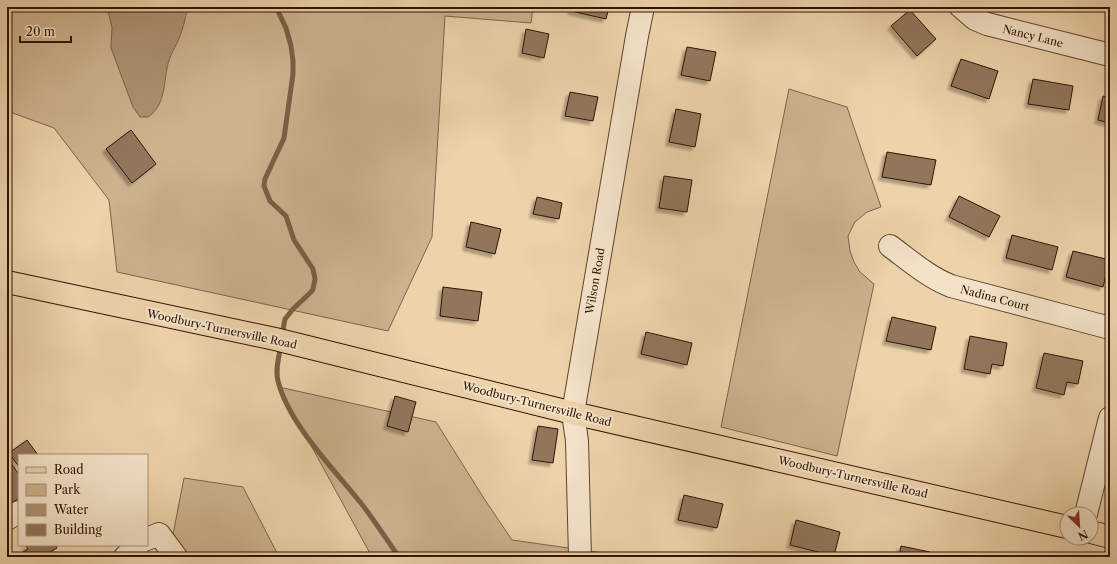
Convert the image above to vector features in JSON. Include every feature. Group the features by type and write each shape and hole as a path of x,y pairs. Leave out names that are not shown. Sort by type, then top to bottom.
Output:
{"main road":[{"name":"Woodbury-Turnersville Road","path":"7,282 284,341 573,413 1059,525"},
{"path":"1099,534 1110,537"}],"street":[{"name":"Wilson Road","path":"580,557 577,441 573,413 643,7"},
{"name":"Nancy Lane","path":"961,7 975,19 987,24 1110,55"},
{"name":"Nadina Court","path":"890,246 940,282 961,290 1110,328"},
{"path":"1088,506 1110,418"},
{"path":"7,519 18,513"},
{"path":"148,539 160,534 176,557"},
{"path":"125,557 137,546"}],"green space":[{"path":"7,7 533,7 531,23 445,16 432,237 388,331 117,272 109,200 54,128 7,111"},
{"path":"789,89 847,107 881,207 867,212 855,222 848,236 850,251 854,262 860,272 874,284 837,456 721,427"},
{"path":"279,387 436,422 512,540 632,557 372,557"},
{"path":"184,478 243,487 279,557 172,557 169,555"}],"water":[{"path":"107,7 187,7 182,30 169,60 161,99 154,112 148,117 140,117 133,107 111,48 112,27"}],"building":[{"path":"572,7 609,7 606,19 571,11"},
{"path":"910,10 936,39 917,56 891,26"},
{"path":"526,29 549,34 544,58 522,53"},
{"path":"687,47 716,52 710,81 681,75"},
{"path":"961,59 998,71 989,99 951,86"},
{"path":"1033,79 1073,86 1069,110 1028,104"},
{"path":"570,92 598,97 593,121 565,116"},
{"path":"1103,96 1110,98 1110,123 1098,120"},
{"path":"676,109 701,114 695,147 669,142"},
{"path":"131,130 156,164 132,183 106,149"},
{"path":"887,152 936,160 931,185 882,177"},
{"path":"664,176 692,180 687,212 659,208"},
{"path":"959,196 1000,216 989,237 949,217"},
{"path":"537,197 562,203 559,219 533,214"},
{"path":"471,222 501,229 495,254 466,247"},
{"path":"1012,235 1058,247 1052,270 1006,258"},
{"path":"1073,251 1110,260 1103,287 1066,277"},
{"path":"443,287 482,292 478,321 440,316"},
{"path":"892,317 936,327 931,350 886,341"},
{"path":"646,332 692,343 687,365 641,354"},
{"path":"970,336 1007,343 1003,366 992,364 990,374 964,369"},
{"path":"1044,353 1083,361 1078,384 1067,382 1064,395 1036,388"},
{"path":"395,396 416,402 408,432 387,426"},
{"path":"538,426 558,429 553,463 532,460"},
{"path":"27,440 37,454 18,454 18,466 9,453"},
{"path":"7,458 18,473 18,499 9,505 7,502"},
{"path":"684,495 723,504 717,528 678,520"},
{"path":"796,520 840,532 834,556 790,545"},
{"path":"26,546 56,546 57,548 42,557 26,557 23,552 28,549"},
{"path":"901,546 930,552 929,557 899,557"}],"waterway":[{"path":"276,7 286,28 291,46 293,74 284,138 265,179 264,186 270,201 286,216 294,240 313,269 315,279 311,292 285,319 282,335"},
{"path":"281,345 277,377 284,398 292,414 315,447 364,507 399,557"}]}
